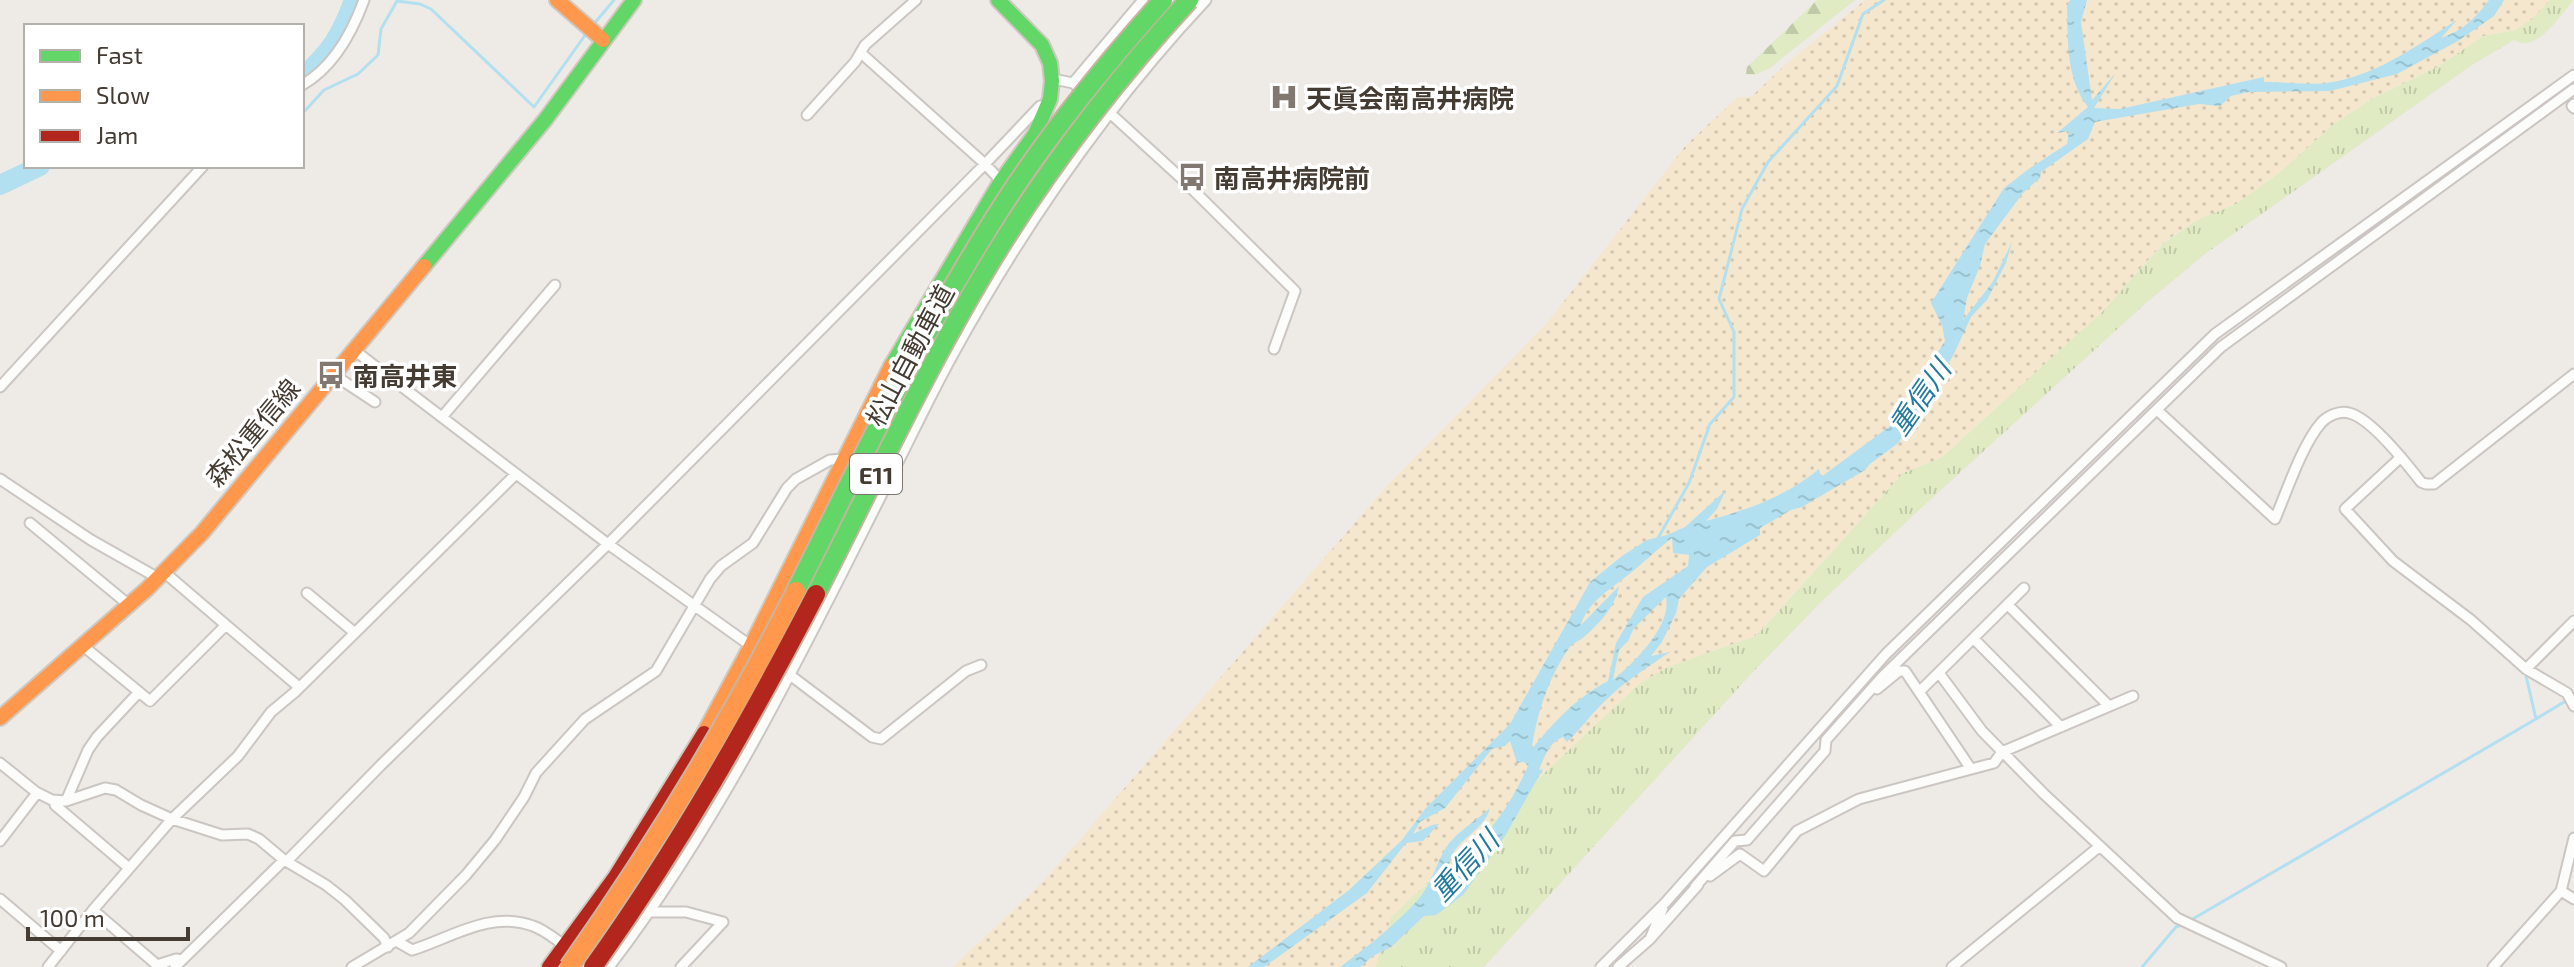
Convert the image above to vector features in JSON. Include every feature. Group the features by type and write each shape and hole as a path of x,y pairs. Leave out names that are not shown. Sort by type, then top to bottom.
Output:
{"main road":[{"path":"557,0 603,40"},
{"name":"森松重信線","path":"0,718 129,605 202,533 545,120 634,0"},
{"path":"549,967 623,864 704,733 751,646 900,348 1001,181 1044,119 1053,79 1050,63 1042,44 998,0"},
{"name":"松山自動車道","path":"569,967 616,903 718,737 903,377 960,276 1016,186 1072,108 1163,0"},
{"name":"松山自動車道","path":"593,967 649,889 735,747 920,386 976,285 1032,196 1087,119 1189,0"}],"street":[{"path":"304,84 321,71 344,43 356,23 364,0"},
{"path":"807,115 865,45 916,0"},
{"path":"1073,83 1143,0"},
{"path":"609,967 650,912 714,810 790,675 950,360 1026,229 1111,114 1206,0"},
{"path":"861,53 1001,181"},
{"path":"1601,967 1665,903 1886,654 2215,334 2574,75"},
{"path":"1053,79 1073,83 1111,114 1181,178 1295,291 1274,349"},
{"path":"1618,967 1650,939 1735,841 1747,840 1825,751 1826,740 1882,677 2221,347 2574,89"},
{"path":"93,910 157,965 176,959 178,963 608,544 1040,106 1049,106"},
{"path":"0,387 201,168"},
{"path":"442,417 555,285"},
{"path":"354,350 608,544 751,646"},
{"path":"2157,410 2275,519 2313,435 2329,416 2348,412 2360,418 2401,457 2421,482 2434,484 2574,374"},
{"path":"334,375 375,402"},
{"path":"2401,457 2345,509 2393,561 2471,620 2526,669 2567,693 2574,706"},
{"path":"352,967 393,944 466,875 495,840 536,773 585,719 656,671 710,579 721,566 753,543 787,488 796,479 830,460 844,459"},
{"path":"48,967 129,868 172,819 238,756 271,712 516,474"},
{"path":"2,484 91,540 161,575 299,687"},
{"path":"30,523 129,605"},
{"path":"1920,691 2024,588"},
{"path":"307,593 355,633"},
{"path":"2008,605 2109,706"},
{"path":"2526,669 2574,621"},
{"path":"82,645 150,701 226,625"},
{"path":"1974,639 2061,727"},
{"path":"790,675 872,737 881,739 966,671 981,665"},
{"path":"1816,731 1830,726 1899,671 1905,671 1971,769"},
{"path":"1939,673 1982,731 2002,752 2177,918 2281,967"},
{"path":"53,818 88,750 139,692"},
{"path":"1695,887 1740,854 1764,871 1797,831 1859,799 1994,763 2002,752 2133,696"},
{"path":"0,763 37,793 59,802 129,868"},
{"path":"59,802 105,788 116,790 172,819 222,835 248,834 326,885 384,938 412,950 473,926 512,922 533,926 565,946"},
{"path":"0,841 37,793"},
{"path":"2493,967 2561,891 2574,838"},
{"path":"1952,967 2100,846"},
{"path":"2561,891 2574,899"},
{"path":"0,899 61,951"},
{"path":"1650,939 1665,903"},
{"path":"650,912 686,912 723,922 681,967"}],"green space":[{"path":"1817,0 1855,0 1770,68 1754,75 1746,74 1747,67"},
{"path":"2550,0 2573,0 2539,37 2531,42 2514,40 2472,65 2205,254 2146,303 1821,602 1752,673 1484,967 1375,967 1391,917 1640,683 1667,667 1756,636 1903,473 1941,458 2102,312 2164,243 2197,220 2236,204 2279,173 2335,123 2372,99 2439,66 2483,36 2515,30 2532,19"}],"sand":[{"path":"1865,0 2550,0 2532,19 2515,30 2483,36 2439,66 2371,99 2335,123 2279,173 2236,204 2197,220 2164,242 2102,312 1941,458 1903,473 1755,636 1668,667 1640,683 1391,917 1375,967 953,967 1042,883 1386,487 1547,323 1686,145 1738,97 1751,97 1786,64"}],"water":[{"name":"重信川","path":"2070,0 2087,0 2081,22 2092,100 2115,74 2094,108 2120,109 2264,77 2264,82 2309,84 2350,78 2398,57 2457,20 2441,38 2456,32 2474,18 2489,0 2504,0 2494,16 2458,41 2397,74 2330,91 2249,92 2231,96 2220,106 2199,104 2095,122 2088,139 2041,172 2040,178 2023,193 1985,244 1963,320 1992,283 2012,242 2006,263 1987,300 1971,317 1953,356 1916,416 1917,420 1897,444 1865,470 1760,528 1760,535 1707,567 1679,599 1662,642 1651,656 1670,652 1613,694 1567,742 1563,737 1551,746 1539,770 1543,769 1505,836 1463,895 1436,915 1424,916 1391,947 1360,967 1340,967 1380,936 1417,901 1444,851 1459,833 1490,808 1487,817 1455,851 1449,868 1474,848 1495,823 1528,766 1524,762 1517,763 1510,741 1505,746 1492,749 1445,808 1420,822 1413,834 1439,824 1423,841 1406,843 1367,893 1264,967 1248,967 1349,890 1402,840 1425,809 1510,724 1590,582 1647,540 1685,527 1726,490 1717,509 1706,521 1766,501 1794,487 1819,469 1821,477 1890,426 1945,341 1942,325 1931,303 2004,188 2067,144 2069,131 2057,133 2088,107 2072,72 2067,7","holes":["1672,538 1673,553 1689,555 1688,566 1643,597 1616,643 1608,681 1566,711 1532,749 1540,710 1555,671 1569,648 1590,632 1606,614 1619,586 1581,625 1588,611","1666,597 1663,620 1650,643 1613,680 1619,650 1634,628"]}],"waterway":[{"path":"304,76 334,43 354,0"},
{"path":"593,25 614,0"},
{"path":"1657,540 1689,483 1710,424 1734,397 1734,332 1719,299 1742,209 1768,162 1837,86 1863,14 1884,0"},
{"path":"304,112 324,90 358,74 378,55 381,29 397,1 431,9 534,107 586,34"},
{"path":"0,185 36,168"},
{"path":"2554,647 2574,627"},
{"path":"2191,920 2536,719 2526,676 2540,661"},
{"path":"2536,719 2574,696"},
{"path":"2142,967 2176,927 2184,924"}],"traffic: fast":[{"path":"424,266 545,120 634,0"},
{"path":"891,366 1001,181 1035,134 1050,99 1050,63 1042,45 998,0"},
{"path":"796,591 900,385 985,234 1068,113 1163,0"},
{"path":"816,594 928,374 1001,245 1089,118 1189,0"}],"traffic: slow":[{"path":"557,0 603,40"},
{"path":"0,718 147,589 202,533 424,266"},
{"path":"704,733 891,366"},
{"path":"569,967 690,783 796,591"}],"traffic: jam":[{"path":"593,967 654,877 711,784 816,594"},
{"path":"549,967 615,877 704,733"}],"place":[{"name":"天眞会南高井病院","path":"1284,97"},
{"name":"南高井病院前","path":"1192,177"},
{"name":"南高井東","path":"331,375"}]}
